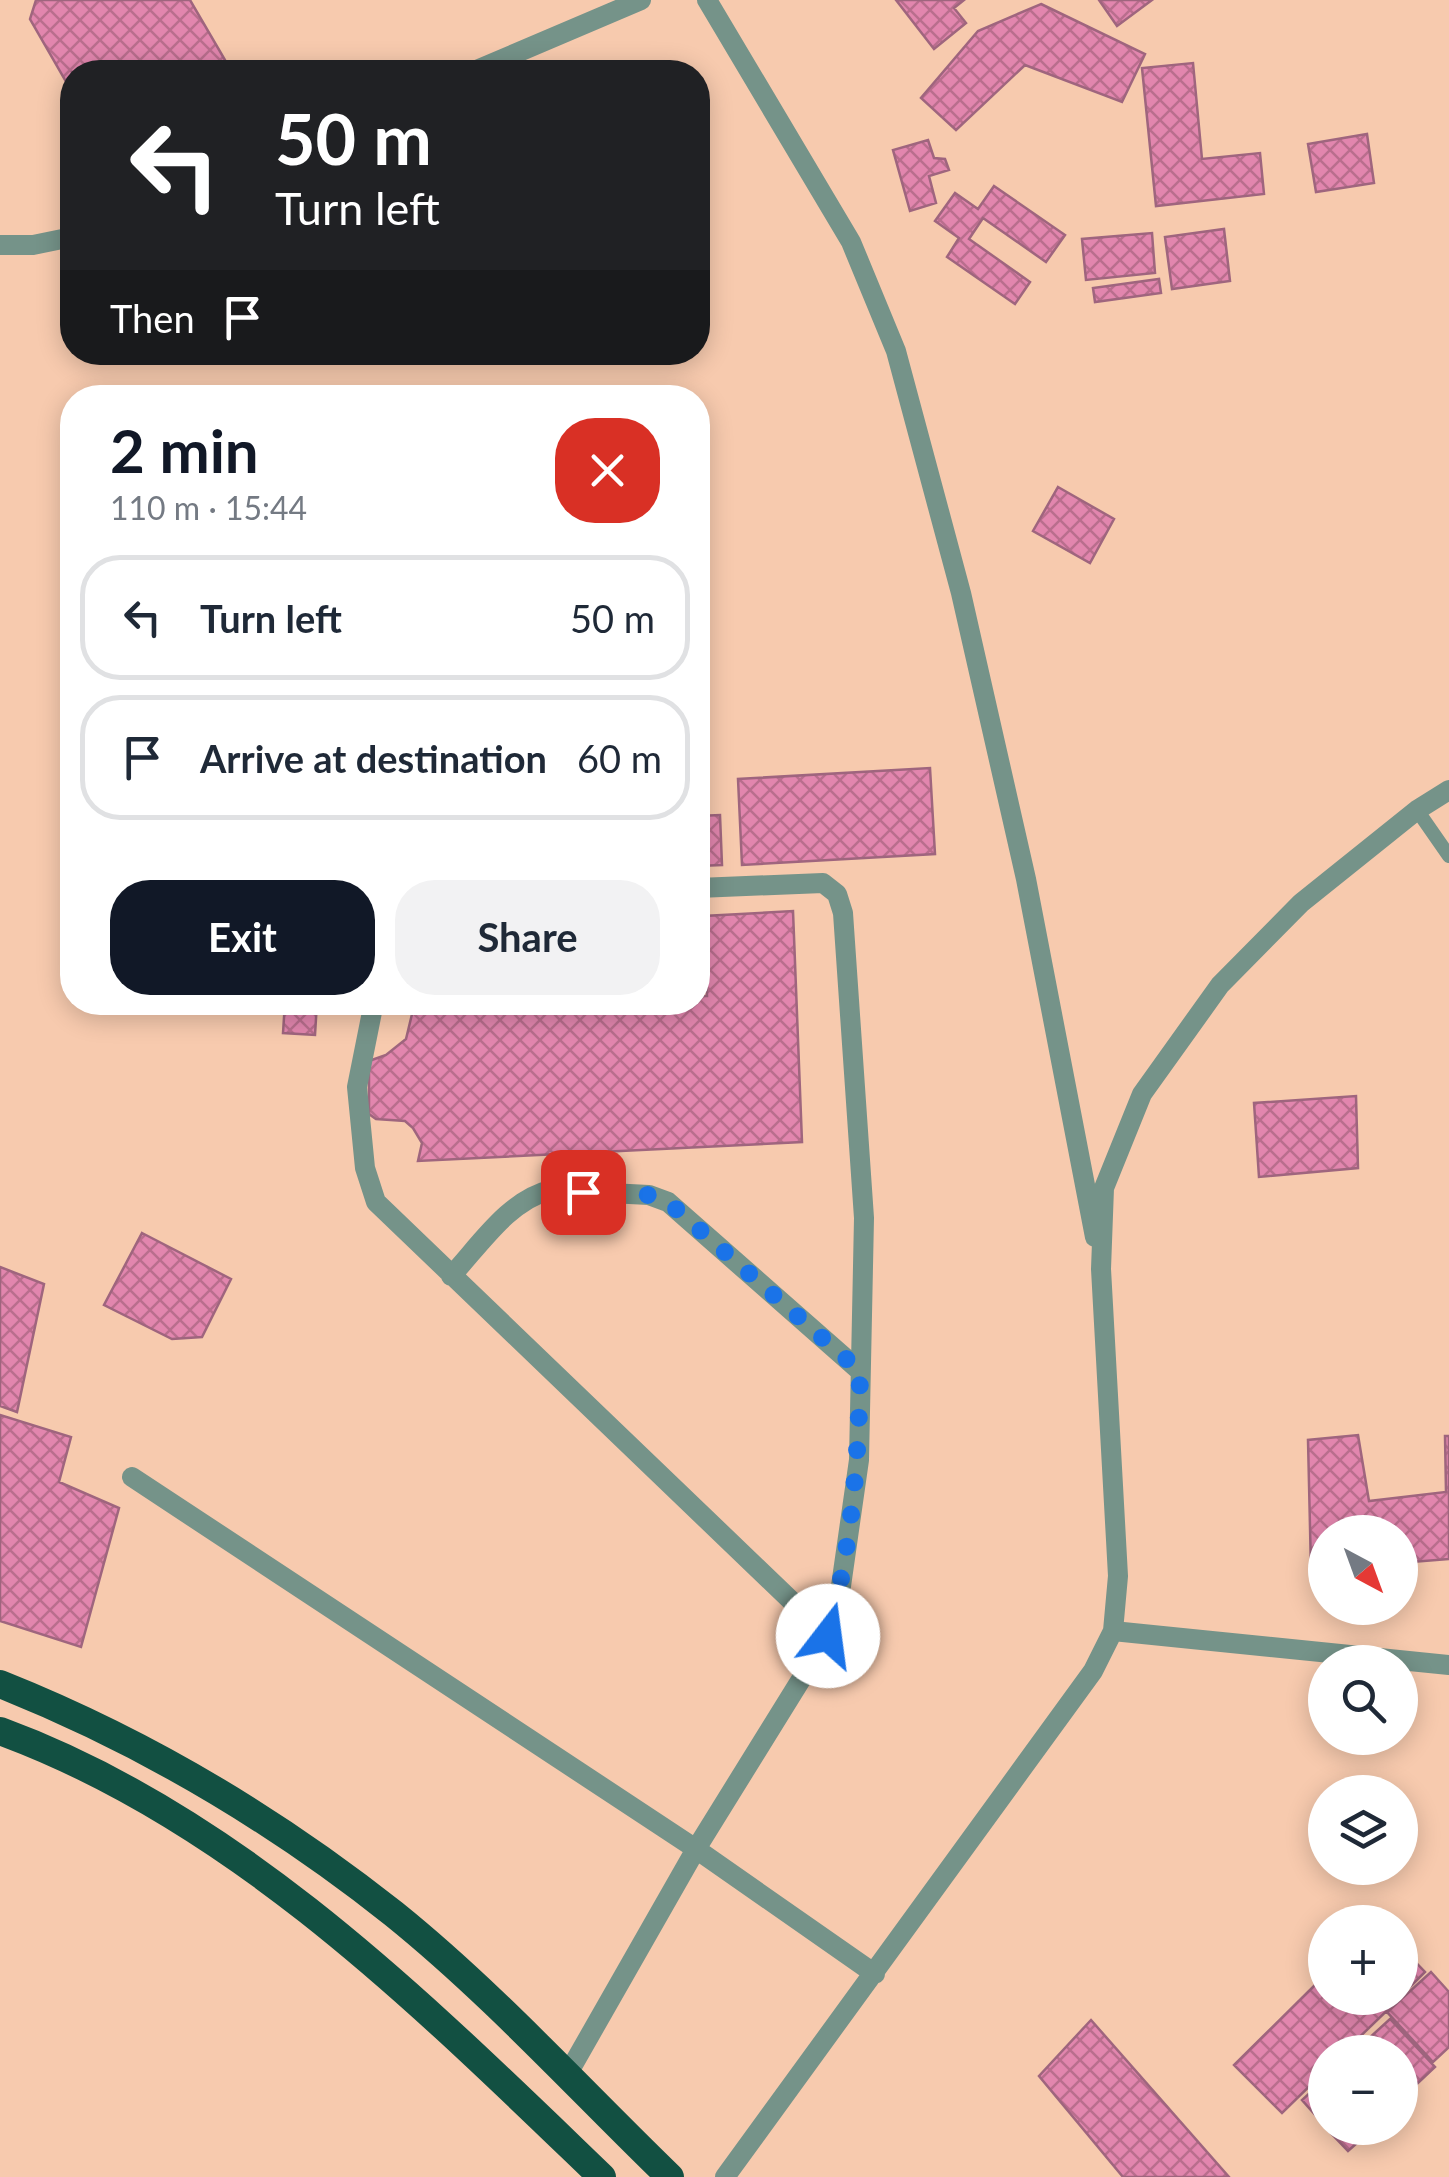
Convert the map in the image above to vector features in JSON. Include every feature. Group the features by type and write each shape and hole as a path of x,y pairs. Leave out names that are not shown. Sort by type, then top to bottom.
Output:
{"highway":[{"path":"0,1684 66,1710 180,1767 290,1836 396,1916 670,2177"},
{"path":"0,1731 128,1791 280,1892 354,1947 444,2025 602,2177"}],"street":[{"path":"500,60 641,0"},
{"path":"708,0 851,242 896,351 961,593 1026,879 1101,1269"},
{"path":"0,245 60,238"},
{"path":"725,2177 1093,1671 1113,1631 1118,1576 1101,1269 1104,1188 1142,1094 1220,985 1302,903 1417,810 1449,790"},
{"path":"566,2077 696,1849 828,1636 841,1586 859,1460 864,1218 843,913 836,894 823,883 710,888"},
{"path":"372,1015 358,1087 365,1168 376,1202 828,1636"},
{"path":"451,1276 517,1205 536,1194 550,1190 649,1195 668,1202 860,1371"},
{"path":"132,1477 696,1849 876,1974"},
{"path":"1113,1631 1449,1664"}],"lane":[{"path":"1417,810 1449,856"}],"building":[{"path":"36,0 190,0 225,60 60,60 60,71 30,19"},
{"path":"896,0 964,0 954,8 966,23 934,49"},
{"path":"1099,0 1152,0 1117,26"},
{"path":"1041,4 1145,54 1122,102 1025,65 956,130 921,98 978,31"},
{"path":"1193,63 1202,159 1260,153 1264,194 1156,206 1142,68"},
{"path":"1367,134 1374,183 1316,192 1308,144"},
{"path":"928,140 934,158 945,159 949,170 929,176 936,203 910,211 893,150"},
{"path":"994,186 1065,235 1046,262 983,218 969,239 1030,282 1015,304 947,257 959,238 935,221 955,193 978,209"},
{"path":"1224,229 1230,281 1172,289 1165,237"},
{"path":"1152,233 1155,273 1086,280 1082,239"},
{"path":"1159,279 1161,293 1095,302 1093,288"},
{"path":"1058,487 1114,519 1090,563 1033,531"},
{"path":"930,768 935,854 742,865 738,779"},
{"path":"710,815 720,815 722,865 710,866"},
{"path":"793,911 802,1142 418,1161 422,1143 413,1128 405,1121 376,1119 369,1114 369,1061 386,1055 406,1039 412,1015 710,1015 710,916"},
{"path":"284,1015 316,1015 315,1035 283,1033"},
{"path":"1356,1096 1358,1168 1259,1177 1254,1103"},
{"path":"142,1233 231,1279 202,1337 172,1339 104,1305"},
{"path":"0,1267 44,1284 17,1412 0,1406"},
{"path":"0,1415 71,1437 59,1482 119,1508 81,1647 0,1621"},
{"path":"1358,1435 1369,1501 1446,1492 1445,1436 1449,1436 1449,1559 1418,1562 1418,1515 1310,1515 1308,1440"},
{"path":"1431,1972 1449,1992 1449,2047 1433,2062 1418,2046 1418,2035 1408,2035 1390,2015 1418,2015 1418,1984"},
{"path":"1308,1992 1308,2015 1382,2015 1362,2035 1308,2035 1308,2088 1282,2113 1234,2065"},
{"path":"1390,2019 1405,2035 1373,2035"},
{"path":"1091,2020 1229,2177 1123,2177 1039,2076"},
{"path":"1418,2049 1435,2067 1418,2083"}],"route":[{"path":"583,1192 649,1195 668,1202 860,1371 859,1460 841,1586 828,1636"}]}
